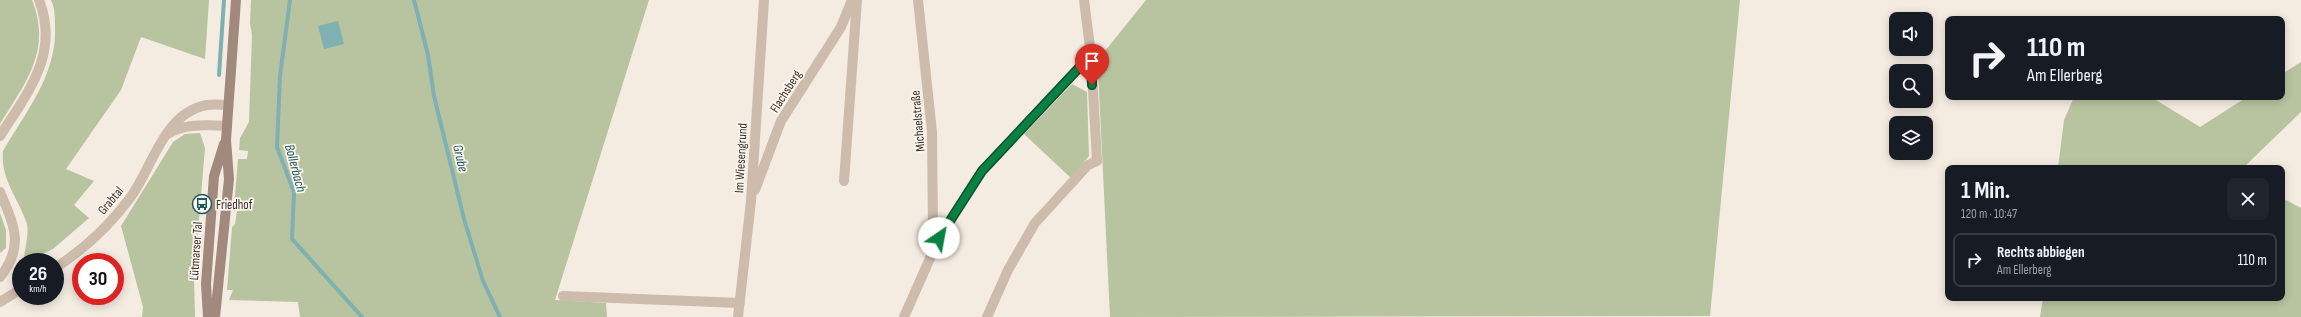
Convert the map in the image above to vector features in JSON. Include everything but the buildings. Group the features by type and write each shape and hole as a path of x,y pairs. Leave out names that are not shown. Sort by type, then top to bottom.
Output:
{"main road":[{"name":"Lütmarser Tal","path":"215,317 229,179 226,140 236,0"},
{"name":"Lütmarser Tal","path":"208,317 206,284 214,176 226,140"}],"street":[{"path":"0,136 33,83 44,57 46,28 39,0"},
{"name":"Im Wiesengrund","path":"738,317 751,201 764,0"},
{"name":"Flachsberg","path":"751,201 781,121 837,32 852,0"},
{"path":"844,181 856,0"},
{"name":"Michaelstraße","path":"918,0 932,132 933,230 939,238"},
{"path":"987,317 1008,270 1035,223 1088,165 1097,161 1091,55 1084,0"},
{"path":"904,317 939,238 982,171 1091,55"},
{"name":"Grabtal","path":"64,262 77,254 130,198 173,124 185,114 207,105 228,105"},
{"path":"166,135 179,129 205,125 227,126"},
{"path":"0,192 14,227 16,239 12,260 0,277"},
{"path":"0,302 12,295"},
{"path":"563,296 740,303"}],"green space":[{"path":"0,0 32,0 37,18 39,35 38,50 27,79 0,124"},
{"path":"51,0 209,0 205,59 141,37 121,90 66,169 94,181 74,205 89,218 53,249 45,253 25,253 27,224 4,171 3,151 38,92 51,61 55,27 54,10"},
{"path":"251,0 649,0 555,300 606,303 607,317 300,317 298,302 229,300 233,290 227,290 232,227 235,224 237,211 234,206 238,159 247,159 248,151 239,150 240,138 249,122 252,35 250,23"},
{"path":"1146,0 1740,0 1710,316 1110,317 1098,70 1101,56"},
{"path":"2301,62 2301,112 2246,165 2058,165 2064,120 2073,100 2156,100 2200,127 2242,100 2285,100 2285,72"},
{"path":"1072,84 1087,92 1089,156 1071,178 1024,134"},
{"path":"200,133 205,148 194,278 195,317 142,317 143,307 121,226 173,142 185,134"},
{"path":"2286,200 2301,208 2301,317 2040,317 2043,301 2285,301"},
{"path":"0,213 6,230 6,248 0,253"}],"water":[{"path":"338,21 344,44 324,49 318,26"}],"waterway":[{"path":"219,75 224,0"},
{"name":"Bollerbach","path":"290,0 280,76 277,147 294,192 292,239 362,317"},
{"name":"Grube","path":"414,0 428,55 434,96 464,219 483,281 500,317"}],"place":[{"name":"Friedhof","path":"202,204"}],"route":[{"path":"939,238 982,171 1091,55 1092,85"}]}
